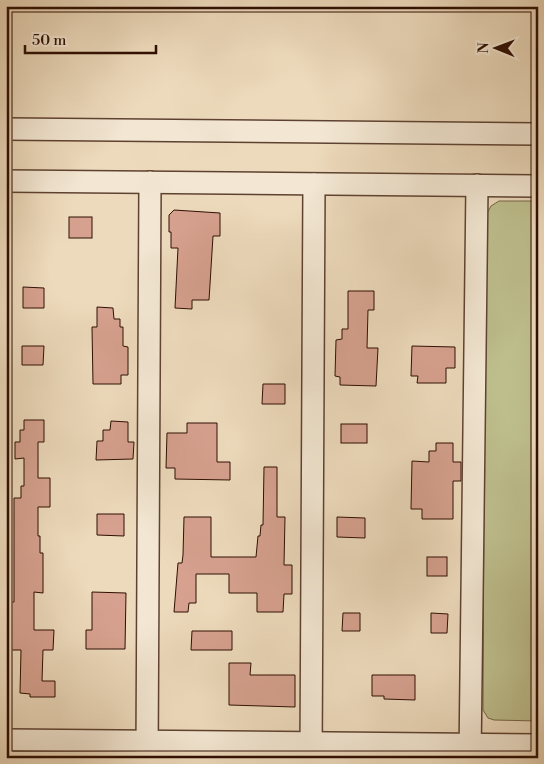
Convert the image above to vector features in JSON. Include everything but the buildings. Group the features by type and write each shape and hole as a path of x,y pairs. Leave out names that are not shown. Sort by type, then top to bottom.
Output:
{"street":[{"path":"6,129 538,134"},
{"path":"6,181 538,186"},
{"path":"147,749 150,182"},
{"path":"311,750 314,184"},
{"path":"470,751 477,185"},
{"path":"6,740 147,749 470,751 538,745"}],"green space":[{"path":"499,201 538,201 538,721 494,720 488,718 483,710 485,217 491,206"}]}
